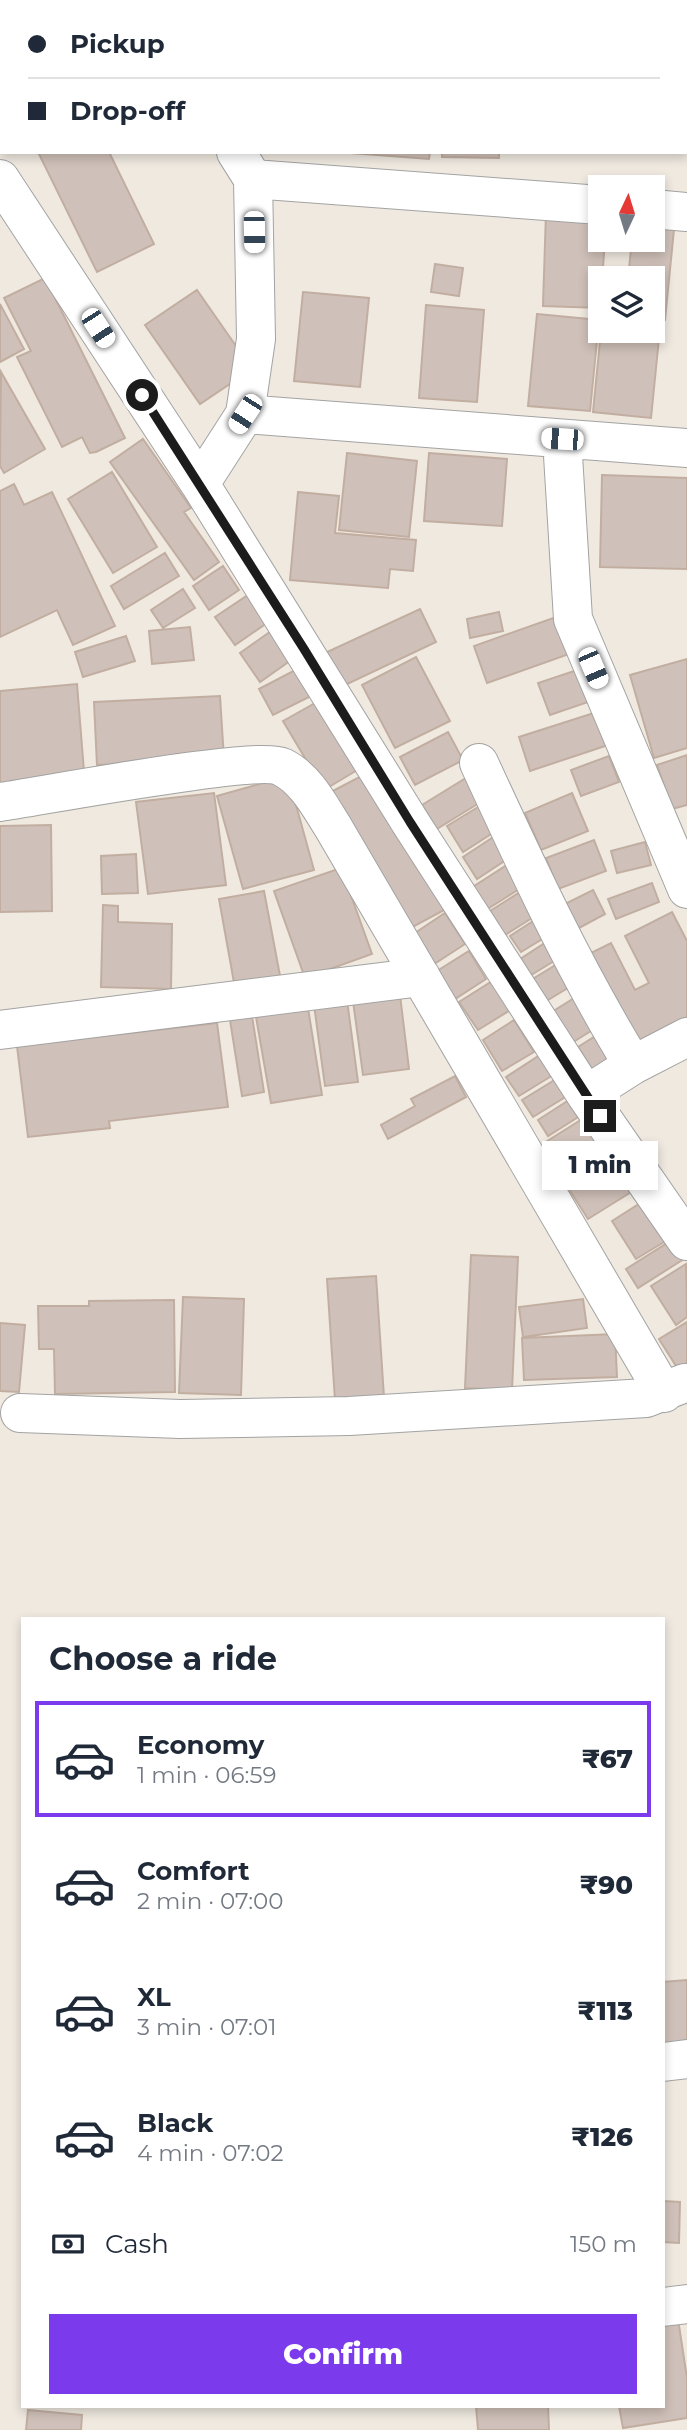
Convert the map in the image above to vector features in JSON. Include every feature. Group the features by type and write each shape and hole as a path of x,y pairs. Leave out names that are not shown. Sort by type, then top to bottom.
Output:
{"street":[{"path":"200,484 245,414 256,339 245,165 588,204"},
{"path":"0,179 13,224 200,484 410,822 586,1095 687,1241"},
{"path":"665,210 687,212"},
{"path":"245,414 687,448"},
{"path":"562,439 573,619 687,889"},
{"path":"479,762 575,960 634,1065"},
{"path":"0,802 238,766 279,765 302,780 676,1387 646,1398 349,1416 180,1419 20,1413"},
{"path":"0,1030 421,977"},
{"path":"586,1095 634,1065 687,1037"},
{"path":"665,2062 687,2059"},
{"path":"665,2307 687,2304"}],"building":[{"path":"39,154 110,154 154,244 97,272"},
{"path":"363,154 430,154 429,159"},
{"path":"442,154 499,154 499,158 442,157"},
{"path":"546,212 588,214 588,252 604,252 603,266 588,266 588,308 543,306"},
{"path":"665,228 674,229 665,320 665,266 629,266 631,252 665,252"},
{"path":"435,264 463,268 459,296 431,292"},
{"path":"45,278 125,438 96,452 90,453 82,437 62,447 17,357 31,351 4,298"},
{"path":"197,290 252,369 200,404 145,325"},
{"path":"303,292 369,298 360,387 294,381"},
{"path":"0,304 24,349 0,362"},
{"path":"426,305 484,310 477,402 419,398"},
{"path":"537,314 588,319 588,343 597,343 590,411 528,406"},
{"path":"600,343 658,343 651,418 593,412"},
{"path":"1,372 45,449 4,473 0,466"},
{"path":"143,439 191,508 184,512 219,562 194,580 110,462"},
{"path":"347,453 417,461 409,537 339,530"},
{"path":"429,453 507,459 502,526 424,521"},
{"path":"112,472 157,547 113,573 68,499"},
{"path":"602,475 687,478 687,569 600,567"},
{"path":"14,484 24,505 52,492 115,626 73,645 57,610 0,637 0,491"},
{"path":"298,492 339,496 335,533 416,540 413,571 390,569 388,588 290,580"},
{"path":"165,553 179,576 124,609 111,586"},
{"path":"223,566 239,590 209,610 193,586"},
{"path":"183,589 195,608 163,628 151,610"},
{"path":"248,595 267,623 235,645 215,617"},
{"path":"420,609 436,642 341,687 325,653"},
{"path":"499,612 503,631 470,638 467,619"},
{"path":"559,616 572,653 487,683 474,646"},
{"path":"190,627 194,660 152,664 149,631"},
{"path":"274,629 294,658 260,682 240,653"},
{"path":"126,636 135,661 83,677 75,652"},
{"path":"416,657 450,721 395,748 362,685"},
{"path":"687,659 687,748 654,758 630,675"},
{"path":"586,667 597,699 550,715 538,683"},
{"path":"299,668 313,695 273,715 259,689"},
{"path":"77,684 85,784 0,792 0,691"},
{"path":"220,696 224,759 97,765 94,702"},
{"path":"324,698 364,766 324,790 283,721"},
{"path":"597,712 608,745 530,771 519,737"},
{"path":"448,732 463,760 415,785 400,757"},
{"path":"687,755 687,805 672,809 657,765"},
{"path":"609,756 619,782 581,796 571,770"},
{"path":"369,772 446,909 407,930 329,793"},
{"path":"288,776 314,870 243,889 217,796"},
{"path":"469,776 484,800 437,829 422,805"},
{"path":"214,793 226,885 148,894 136,802"},
{"path":"572,793 588,831 541,850 525,813"},
{"path":"483,804 499,829 463,852 447,826"},
{"path":"51,825 52,911 0,912 0,826"},
{"path":"495,836 509,858 477,879 463,857"},
{"path":"594,840 606,871 558,889 546,858"},
{"path":"645,842 651,865 617,873 611,851"},
{"path":"136,854 138,893 102,894 101,856"},
{"path":"507,865 521,888 486,910 471,888"},
{"path":"341,868 372,954 305,978 274,891"},
{"path":"652,883 659,902 616,919 608,899"},
{"path":"525,889 540,913 505,935 490,911"},
{"path":"593,890 605,914 577,929 565,904"},
{"path":"264,891 281,981 235,988 219,899"},
{"path":"103,905 118,906 118,922 172,924 171,989 101,987"},
{"path":"672,912 687,941 687,1017 634,1045 587,955 611,943 635,990 649,983 625,936"},
{"path":"445,913 465,944 431,966 412,935"},
{"path":"538,918 549,935 521,952 510,936"},
{"path":"548,941 559,958 528,977 517,961"},
{"path":"469,951 486,979 455,999 437,971"},
{"path":"562,961 576,983 540,1005 526,983"},
{"path":"494,980 512,1009 478,1030 459,1002"},
{"path":"582,993 602,1024 567,1046 547,1015"},
{"path":"400,995 409,1069 363,1075 353,1001"},
{"path":"347,1000 358,1082 325,1086 314,1005"},
{"path":"308,1008 322,1095 271,1103 256,1017"},
{"path":"252,1016 264,1092 242,1096 230,1020"},
{"path":"514,1020 534,1052 502,1071 483,1040"},
{"path":"217,1023 228,1107 109,1121 110,1128 28,1137 17,1046"},
{"path":"605,1030 622,1058 596,1075 578,1047"},
{"path":"540,1055 553,1075 519,1096 506,1077"},
{"path":"455,1076 466,1097 388,1139 381,1125 415,1106 411,1099"},
{"path":"556,1079 567,1096 533,1117 522,1100"},
{"path":"572,1098 583,1114 548,1136 538,1120"},
{"path":"587,1116 610,1151 566,1178 544,1143"},
{"path":"615,1156 636,1189 588,1219 567,1186"},
{"path":"650,1197 674,1236 636,1259 612,1221"},
{"path":"672,1240 684,1259 638,1288 626,1269"},
{"path":"471,1255 518,1257 512,1390 465,1388"},
{"path":"686,1264 687,1317 676,1325 651,1286"},
{"path":"376,1276 384,1397 335,1400 327,1279"},
{"path":"183,1297 244,1299 241,1395 179,1393"},
{"path":"583,1299 587,1328 523,1337 519,1307"},
{"path":"174,1300 175,1392 55,1394 54,1349 39,1349 38,1306 89,1306 89,1301"},
{"path":"687,1322 687,1374 683,1377 659,1339"},
{"path":"0,1323 25,1325 19,1392 0,1391"},
{"path":"615,1334 617,1377 524,1380 522,1338"},
{"path":"687,1980 687,2047 665,2049 665,1982"},
{"path":"665,2201 680,2202 679,2243 665,2242"},
{"path":"678,2319 687,2378 687,2418 623,2428 619,2408 665,2408 665,2321"},
{"path":"476,2408 548,2408 549,2430 478,2430"},
{"path":"28,2410 82,2415 81,2430 26,2430"}],"route":[{"path":"142,395 304,649 410,822 600,1116"}]}
